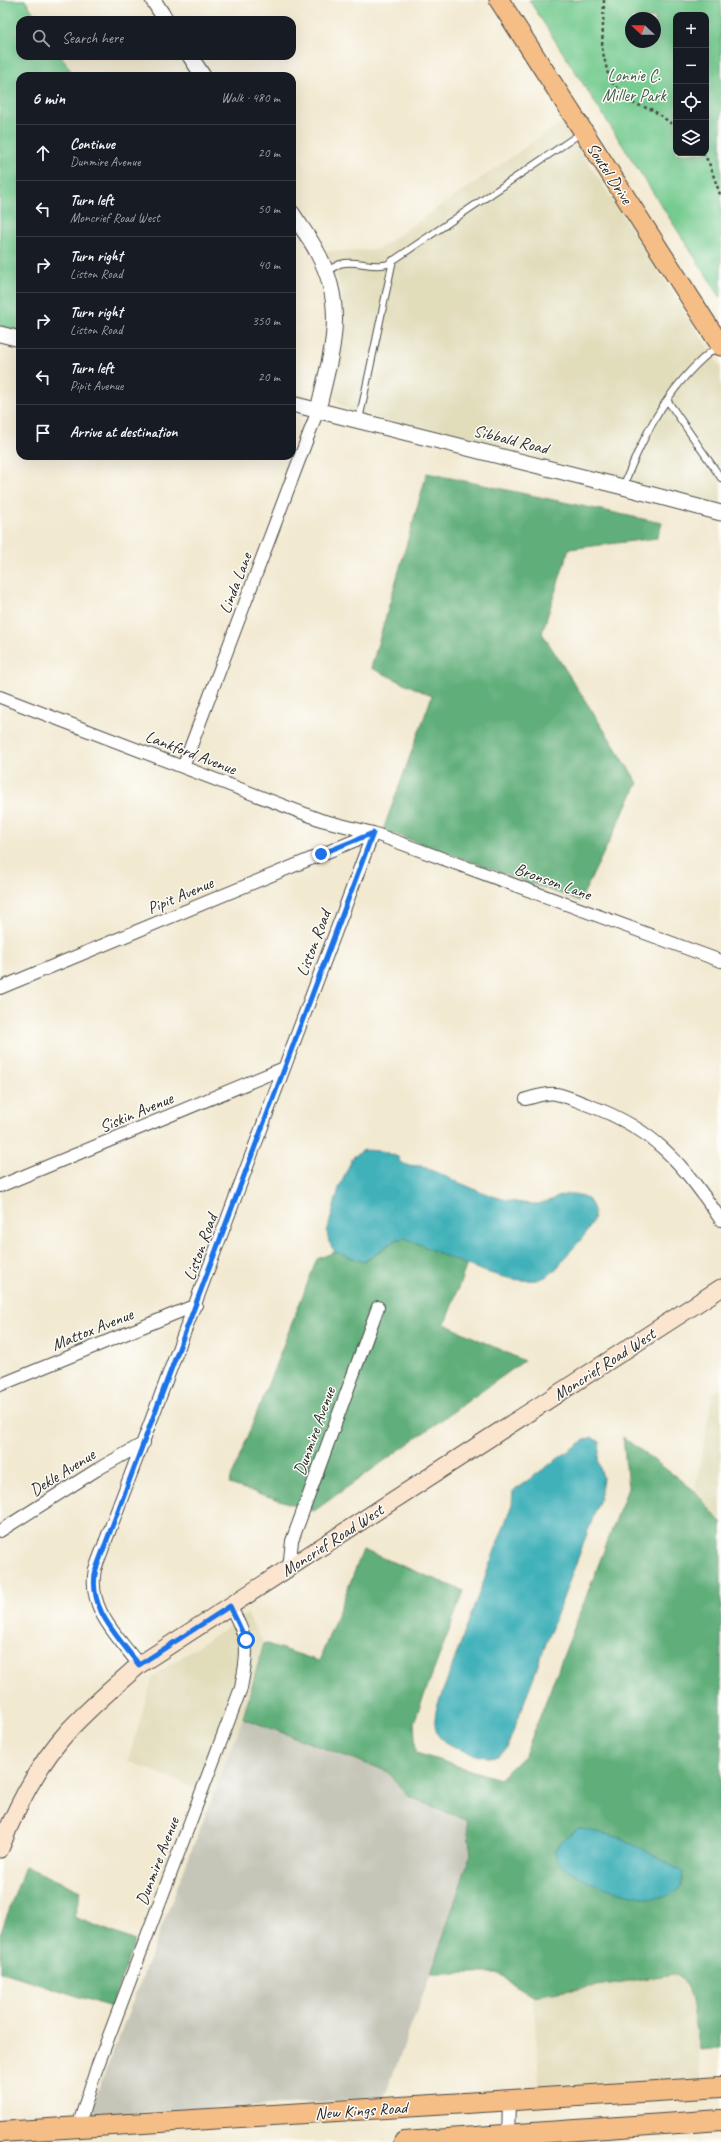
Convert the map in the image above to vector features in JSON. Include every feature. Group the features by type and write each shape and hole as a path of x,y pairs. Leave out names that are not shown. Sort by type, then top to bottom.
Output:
{"highway":[{"name":"New Kings Road","path":"0,2132 721,2086"},
{"name":"New Kings Road","path":"404,2142 508,2138 721,2120"}],"main road":[{"name":"Soutel Drive","path":"499,0 720,345"},
{"name":"Moncrief Road West","path":"2,1840 22,1799 44,1763 68,1731 98,1700 139,1665 721,1288"}],"street":[{"path":"153,0 163,16"},
{"path":"193,60 200,72"},
{"path":"296,219 317,252 326,272 336,314 332,352 318,410"},
{"path":"0,334 16,338"},
{"name":"Sibbald Road","path":"296,405 624,487 721,513"},
{"name":"Linda Lane","path":"183,767 318,410"},
{"name":"Lankford Avenue","path":"0,697 321,820 373,833"},
{"name":"Bronson Lane","path":"373,833 721,961"},
{"name":"Pipit Avenue","path":"0,988 373,833"},
{"name":"Liston Road","path":"139,1665 101,1614 95,1598 93,1583 96,1569 373,833"},
{"name":"Siskin Avenue","path":"0,1186 284,1068"},
{"path":"526,1099 555,1094 609,1112 642,1131 670,1152 697,1184 721,1220"},
{"name":"Mattox Avenue","path":"0,1385 196,1305"},
{"name":"Dunmire Avenue","path":"289,1568 292,1541 378,1307"},
{"name":"Dekle Avenue","path":"0,1531 98,1469 144,1443"},
{"name":"Dunmire Avenue","path":"78,2127 96,2070 241,1688 246,1660 246,1640 230,1606"},
{"path":"508,2138 509,2100"}],"lane":[{"path":"326,272 340,264 361,263 374,267 388,264 583,131"},
{"path":"359,420 393,260"},
{"path":"624,487 638,448 679,382 699,360 720,345"},
{"path":"667,400 721,478"}],"path":[{"path":"604,0 602,48 609,79 629,102 652,110 673,125"},
{"path":"704,156 710,163 721,197"}],"shaded area":[{"path":"562,122 721,368 721,504 353,412 343,407 334,398 332,387 340,360 343,333 342,291 326,251 377,250"},
{"path":"721,1388 721,1523 695,1491 713,1394"},
{"path":"247,1614 264,1643 243,1718 213,1795 128,1761 153,1676"},
{"path":"243,1718 388,1773 408,1796 466,1820 471,1853 431,1973 384,2098 88,2116"},
{"path":"674,1974 688,1984 702,2082 540,2092 533,1996"}],"green space":[{"path":"0,0 25,0 35,16 16,16 16,60 64,60 71,72 16,72 16,330 0,326"},
{"name":"Lonnie C. Miller Park","path":"529,0 721,0 721,298"},
{"path":"427,473 662,523 657,538 569,549 542,633 638,783 580,901 383,830 432,696 371,668"},
{"path":"405,1238 467,1264 445,1324 524,1361 314,1511 229,1484 317,1259 335,1252 365,1262 395,1240"},
{"path":"623,1437 695,1491 721,1523 721,2048 699,2050 688,1984 674,1974 533,1996 496,1973 431,1973 471,1853 466,1820 408,1796 388,1772 243,1718 264,1643 319,1661 363,1550 464,1591 414,1722 416,1753 499,1779 525,1755 628,1488"},
{"path":"25,1866 81,1891 74,1917 135,1941 111,2007 0,1971 0,1935"}],"water":[{"path":"364,1150 382,1151 398,1157 400,1162 407,1165 421,1166 475,1190 518,1202 540,1204 564,1195 578,1195 587,1198 592,1205 594,1212 593,1219 586,1233 557,1268 547,1276 536,1280 506,1278 488,1273 405,1238 395,1240 364,1262 335,1252 329,1242 327,1232 339,1188 353,1157"},
{"path":"591,1437 600,1442 598,1461 603,1478 600,1499 507,1748 491,1757 483,1757 461,1750 441,1739 438,1735 435,1724 436,1711 512,1504 513,1491 581,1442"},
{"path":"578,1828 622,1838 683,1872 681,1887 665,1897 649,1898 621,1893 591,1883 566,1870 559,1863 555,1851 563,1840"}],"route":[{"path":"246,1640 240,1623 230,1606 139,1665 101,1614 95,1598 93,1583 96,1569 373,833 321,854"}]}
